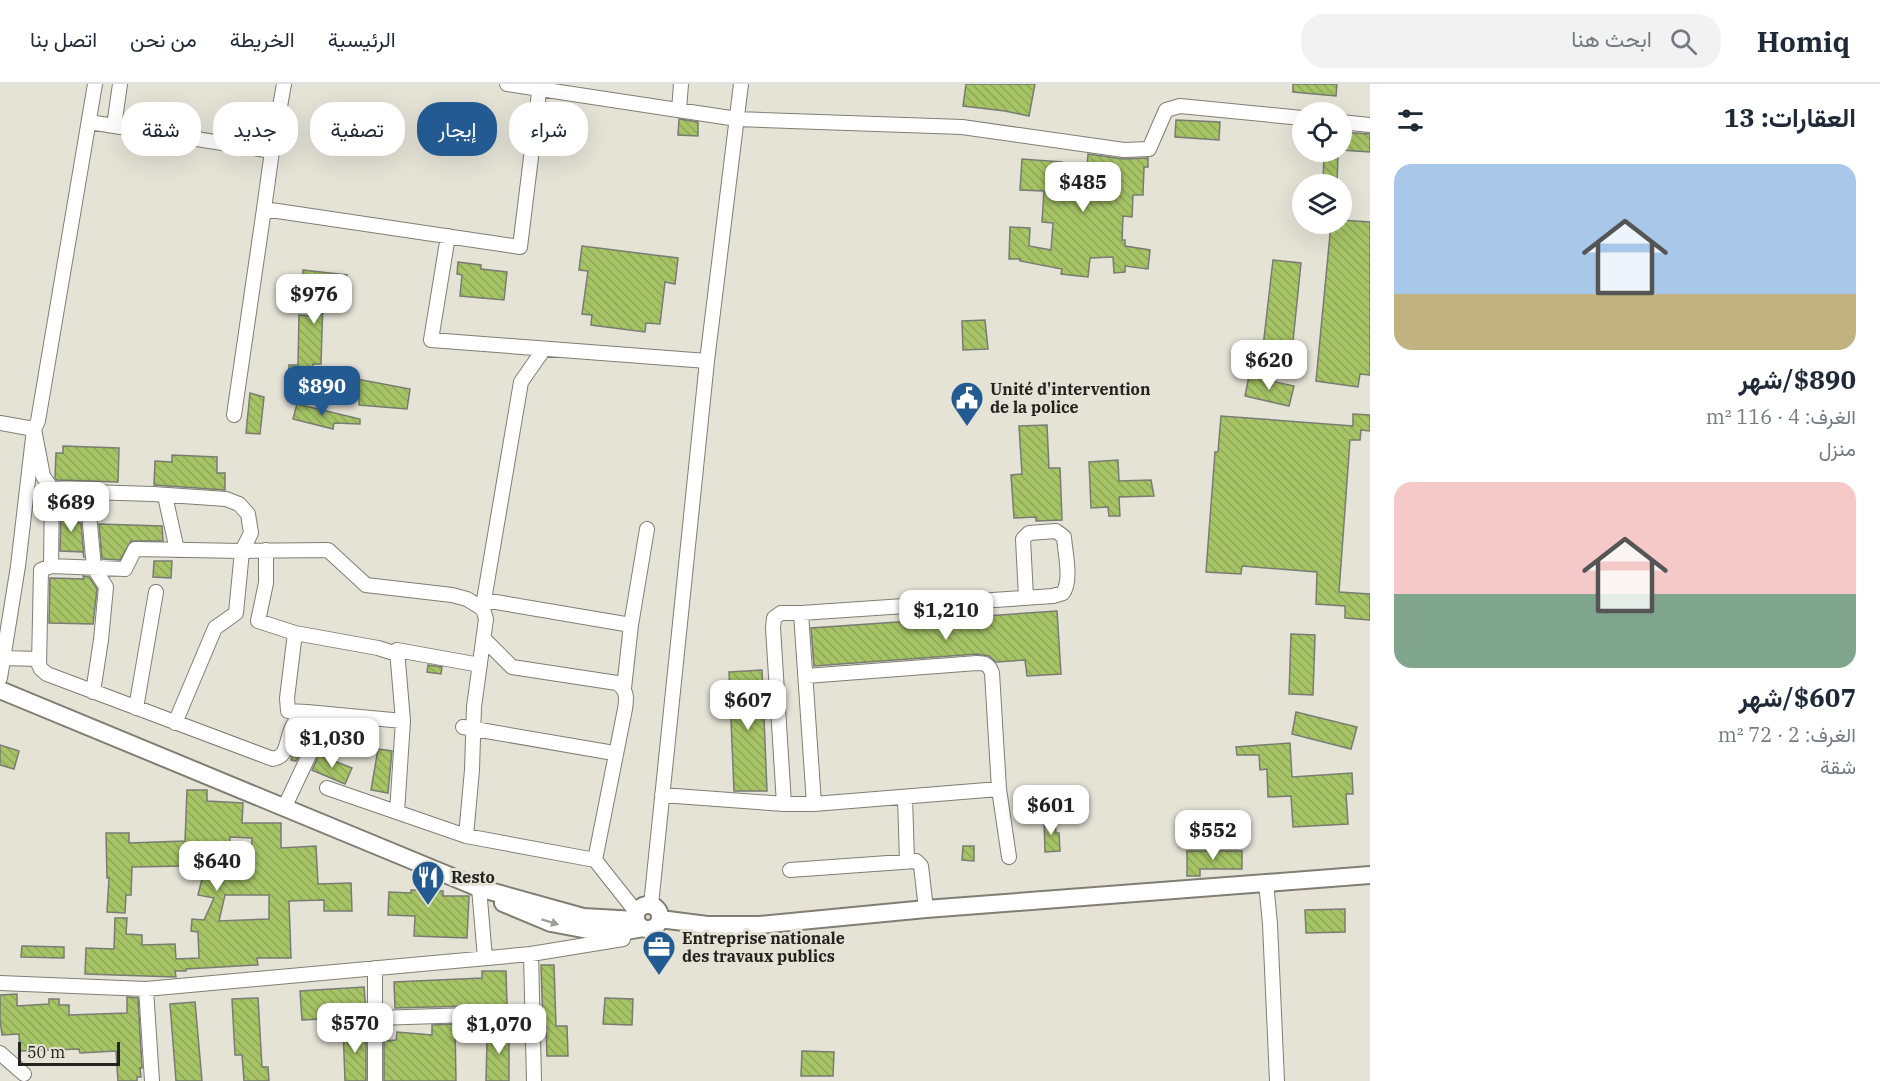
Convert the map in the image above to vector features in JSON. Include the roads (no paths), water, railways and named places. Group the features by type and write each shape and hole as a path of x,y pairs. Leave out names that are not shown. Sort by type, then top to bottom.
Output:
{"main road":[{"path":"0,690 479,888 583,917 646,919 707,925 759,925 926,909 1370,875"}],"street":[{"path":"0,678 18,566 34,429 38,421 94,84"},
{"path":"114,126 120,84"},
{"path":"281,102 284,84"},
{"path":"507,84 539,86 737,119 962,127 1124,150 1149,148 1166,110 1180,106 1292,117"},
{"path":"679,110 681,84"},
{"path":"0,984 146,989 531,954 618,940 646,919 662,795 707,361 741,84"},
{"path":"264,209 520,247 539,86"},
{"path":"89,122 213,142"},
{"path":"1352,123 1370,125"},
{"path":"234,415 271,156"},
{"path":"448,236 431,340 707,361"},
{"path":"544,349 521,382 484,600 631,625"},
{"path":"0,423 34,429"},
{"path":"34,429 43,476 52,489 39,660 41,669 47,674 93,692 273,759 281,758 285,753 291,727 298,717 307,712"},
{"path":"52,489 226,499 239,504 248,514 250,533 242,551 236,613 215,628 176,723"},
{"path":"87,492 94,568 106,587 93,692"},
{"path":"165,496 177,550"},
{"path":"595,860 627,698 624,688 631,625 647,529"},
{"path":"784,804 774,618 781,613 1053,596 1063,593 1067,580 1064,537 1056,531 1029,533 1023,539 1026,597"},
{"path":"18,566 125,569 135,549 328,550 366,585 452,595 475,602 483,609 486,619 474,707 468,727 466,836"},
{"path":"266,550 266,583 258,621 295,633 394,653 397,650 480,665"},
{"path":"136,708 156,592"},
{"path":"483,609 631,625"},
{"path":"801,613 814,804"},
{"path":"295,633 287,698 288,711 403,721"},
{"path":"484,639 512,667 617,683 624,688"},
{"path":"397,650 403,721 397,812"},
{"path":"3,658 39,660"},
{"path":"806,676 977,663 989,666 992,673 999,789 1009,857"},
{"path":"468,727 608,752"},
{"path":"285,806 311,751"},
{"path":"327,788 466,836 595,860 646,919"},
{"path":"662,795 814,804 999,789"},
{"path":"905,797 907,861"},
{"path":"790,870 916,861 921,866 926,909"},
{"path":"1266,882 1278,1081"},
{"path":"479,888 485,958"},
{"path":"531,954 534,1081"},
{"path":"375,968 375,1081"},
{"path":"146,989 152,1081"},
{"path":"376,1018 532,1013"},
{"path":"0,1053 24,1074"}],"place":[{"name":"Unité d'intervention de la police","path":"967,427"},
{"name":"Resto","path":"428,906"},
{"name":"Entreprise nationale des travaux publics","path":"659,976"}]}
